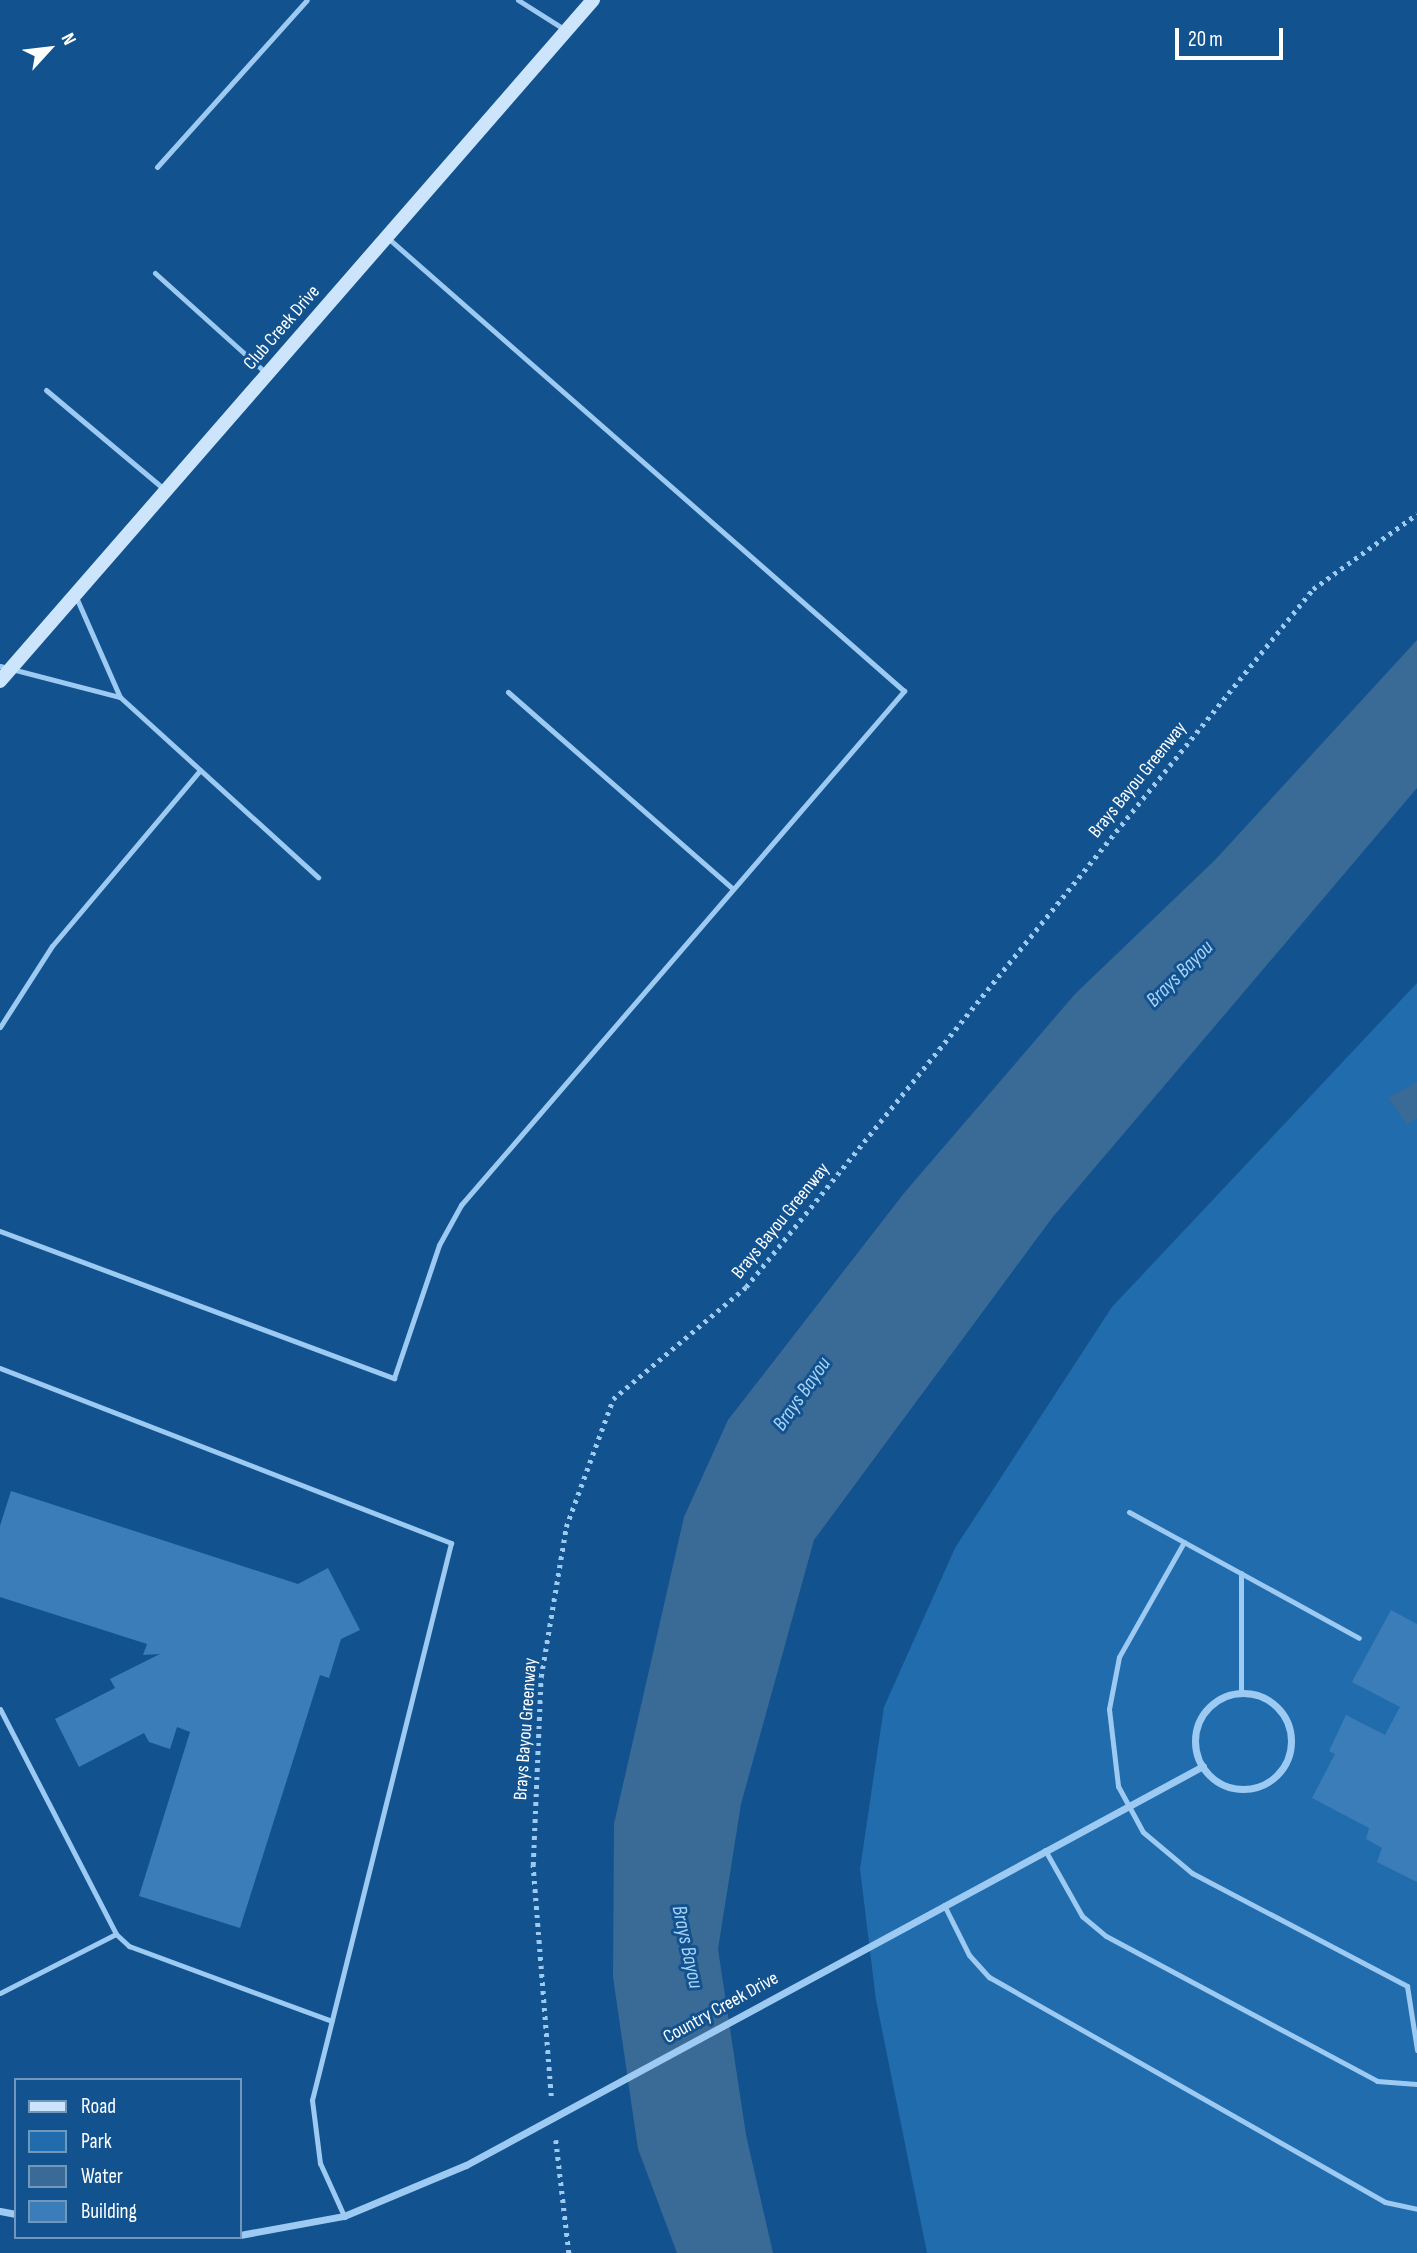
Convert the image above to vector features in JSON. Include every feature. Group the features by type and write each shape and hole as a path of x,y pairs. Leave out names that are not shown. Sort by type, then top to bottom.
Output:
{"street":[{"name":"Club Creek Drive","path":"2,673 166,491 593,0"},
{"path":"1241,1694 1265,1698 1286,1720 1291,1735 1284,1767 1259,1787 1243,1790 1213,1778 1203,1766 1196,1736 1200,1721 1220,1699 1241,1694"},
{"name":"Country Creek Drive","path":"242,2235 344,2216 466,2165 1203,1766"}],"lane":[{"path":"158,167 307,0"},
{"path":"519,0 567,30"},
{"path":"0,1231 394,1378 439,1245 461,1205 904,691 386,236"},
{"path":"155,273 267,375"},
{"path":"46,390 166,491"},
{"path":"75,594 120,697 318,877"},
{"path":"2,673 120,697"},
{"path":"508,692 733,889"},
{"path":"0,1027 52,946 200,770"},
{"path":"0,1368 451,1543 312,2100 312,2133 344,2216"},
{"path":"1129,1512 1359,1638"},
{"path":"1184,1542 1130,1632 1113,1679 1110,1742 1127,1806 1143,1832 1192,1873 1407,1986 1417,2050"},
{"path":"1241,1573 1241,1694"},
{"path":"0,1709 116,1934 130,1946 332,2021"},
{"path":"1045,1850 1082,1916 1106,1937 1377,2081 1417,2084"},
{"path":"944,1905 969,1955 989,1977 1385,2202 1402,2211 1417,2209"},
{"path":"0,1993 116,1934"}],"path":[{"name":"Brays Bayou Greenway","path":"550,2095 533,1865 541,1676 566,1527 613,1399 746,1287 1313,589 1417,514"},
{"path":"555,2138 569,2253"}],"green space":[{"path":"1417,983 1417,2253 927,2253 876,2000 860,1869 884,1707 955,1548 1112,1307"}],"water":[{"name":"Brays Bayou","path":"1417,640 1417,788 1052,1218 814,1540 741,1804 718,1949 746,2135 773,2253 677,2253 638,2149 613,1977 614,1824 684,1517 728,1420 905,1192 1075,994 1215,860"},
{"path":"1417,1082 1417,1118 1407,1124 1388,1098"}],"building":[{"path":"11,1491 298,1584 328,1568 360,1630 341,1639 329,1678 320,1675 240,1928 139,1896 190,1732 177,1727 170,1749 149,1742 144,1733 79,1767 55,1719 115,1688 110,1679 160,1654 143,1655 147,1644 0,1597 0,1526"},
{"path":"1391,1610 1417,1624 1417,1882 1377,1862 1382,1848 1366,1839 1369,1828 1312,1798 1335,1754 1329,1751 1346,1715 1385,1735 1400,1707 1352,1682"}]}
